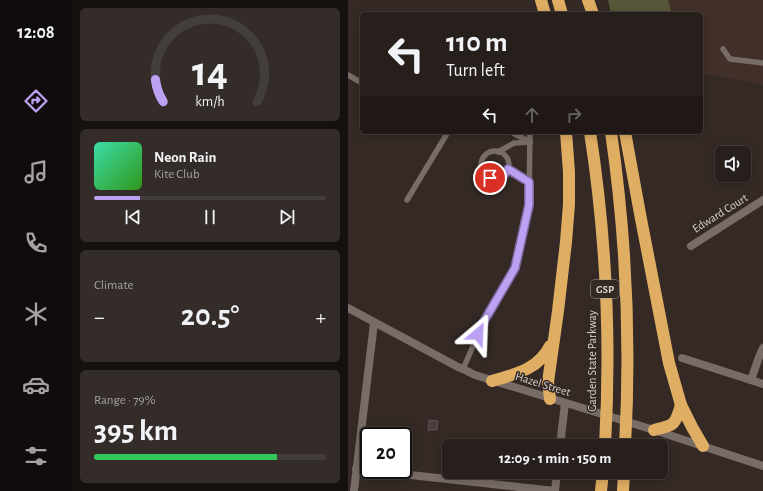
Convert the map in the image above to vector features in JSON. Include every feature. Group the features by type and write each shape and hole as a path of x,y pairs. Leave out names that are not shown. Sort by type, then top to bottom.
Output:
{"highway":[{"path":"541,0 544,12"},
{"path":"558,0 561,12"},
{"path":"587,0 589,12"},
{"path":"587,0 592,12"},
{"path":"550,399 548,382 558,311 569,204 566,134"},
{"name":"Garden State Parkway","path":"590,134 599,202 607,325 605,439"},
{"name":"GSP","path":"611,134 622,221 626,291 628,360 625,439"},
{"path":"625,134 669,363 681,405 703,446"},
{"path":"492,381 521,372 543,359 551,344 554,334"},
{"path":"654,430 670,426 677,419 681,405"},
{"path":"601,491 602,479"},
{"path":"623,491 624,479"}],"street":[{"name":"Edward Court","path":"691,246 763,200"},
{"name":"Hazel Street","path":"348,308 475,375 654,430 763,466"},
{"path":"354,491 374,323"},
{"path":"751,380 763,348"},
{"path":"682,358 763,384"},
{"path":"561,439 565,403"},
{"path":"356,469 555,491 557,479"}],"lane":[{"path":"723,49 730,59 763,63"},
{"path":"348,75 360,81"},
{"path":"406,200 447,134"},
{"path":"515,134 530,142"},
{"path":"463,369 483,323 515,268 529,205 530,134"},
{"path":"498,152 514,143 530,142"},
{"path":"494,151 502,153 508,160 508,169 503,176 499,178 490,178 486,176 481,168 482,159 489,152 494,151"},
{"path":"508,169 529,182"}],"shaded area":[{"path":"668,0 763,0 763,85 703,73 703,12 671,12"}],"green space":[{"path":"608,0 668,0 671,12 611,12"}],"building":[{"path":"429,420 438,421 437,430 428,430"}],"route":[{"path":"478,334 515,268 529,205 529,182 508,169 503,176 494,179 490,178"}]}
